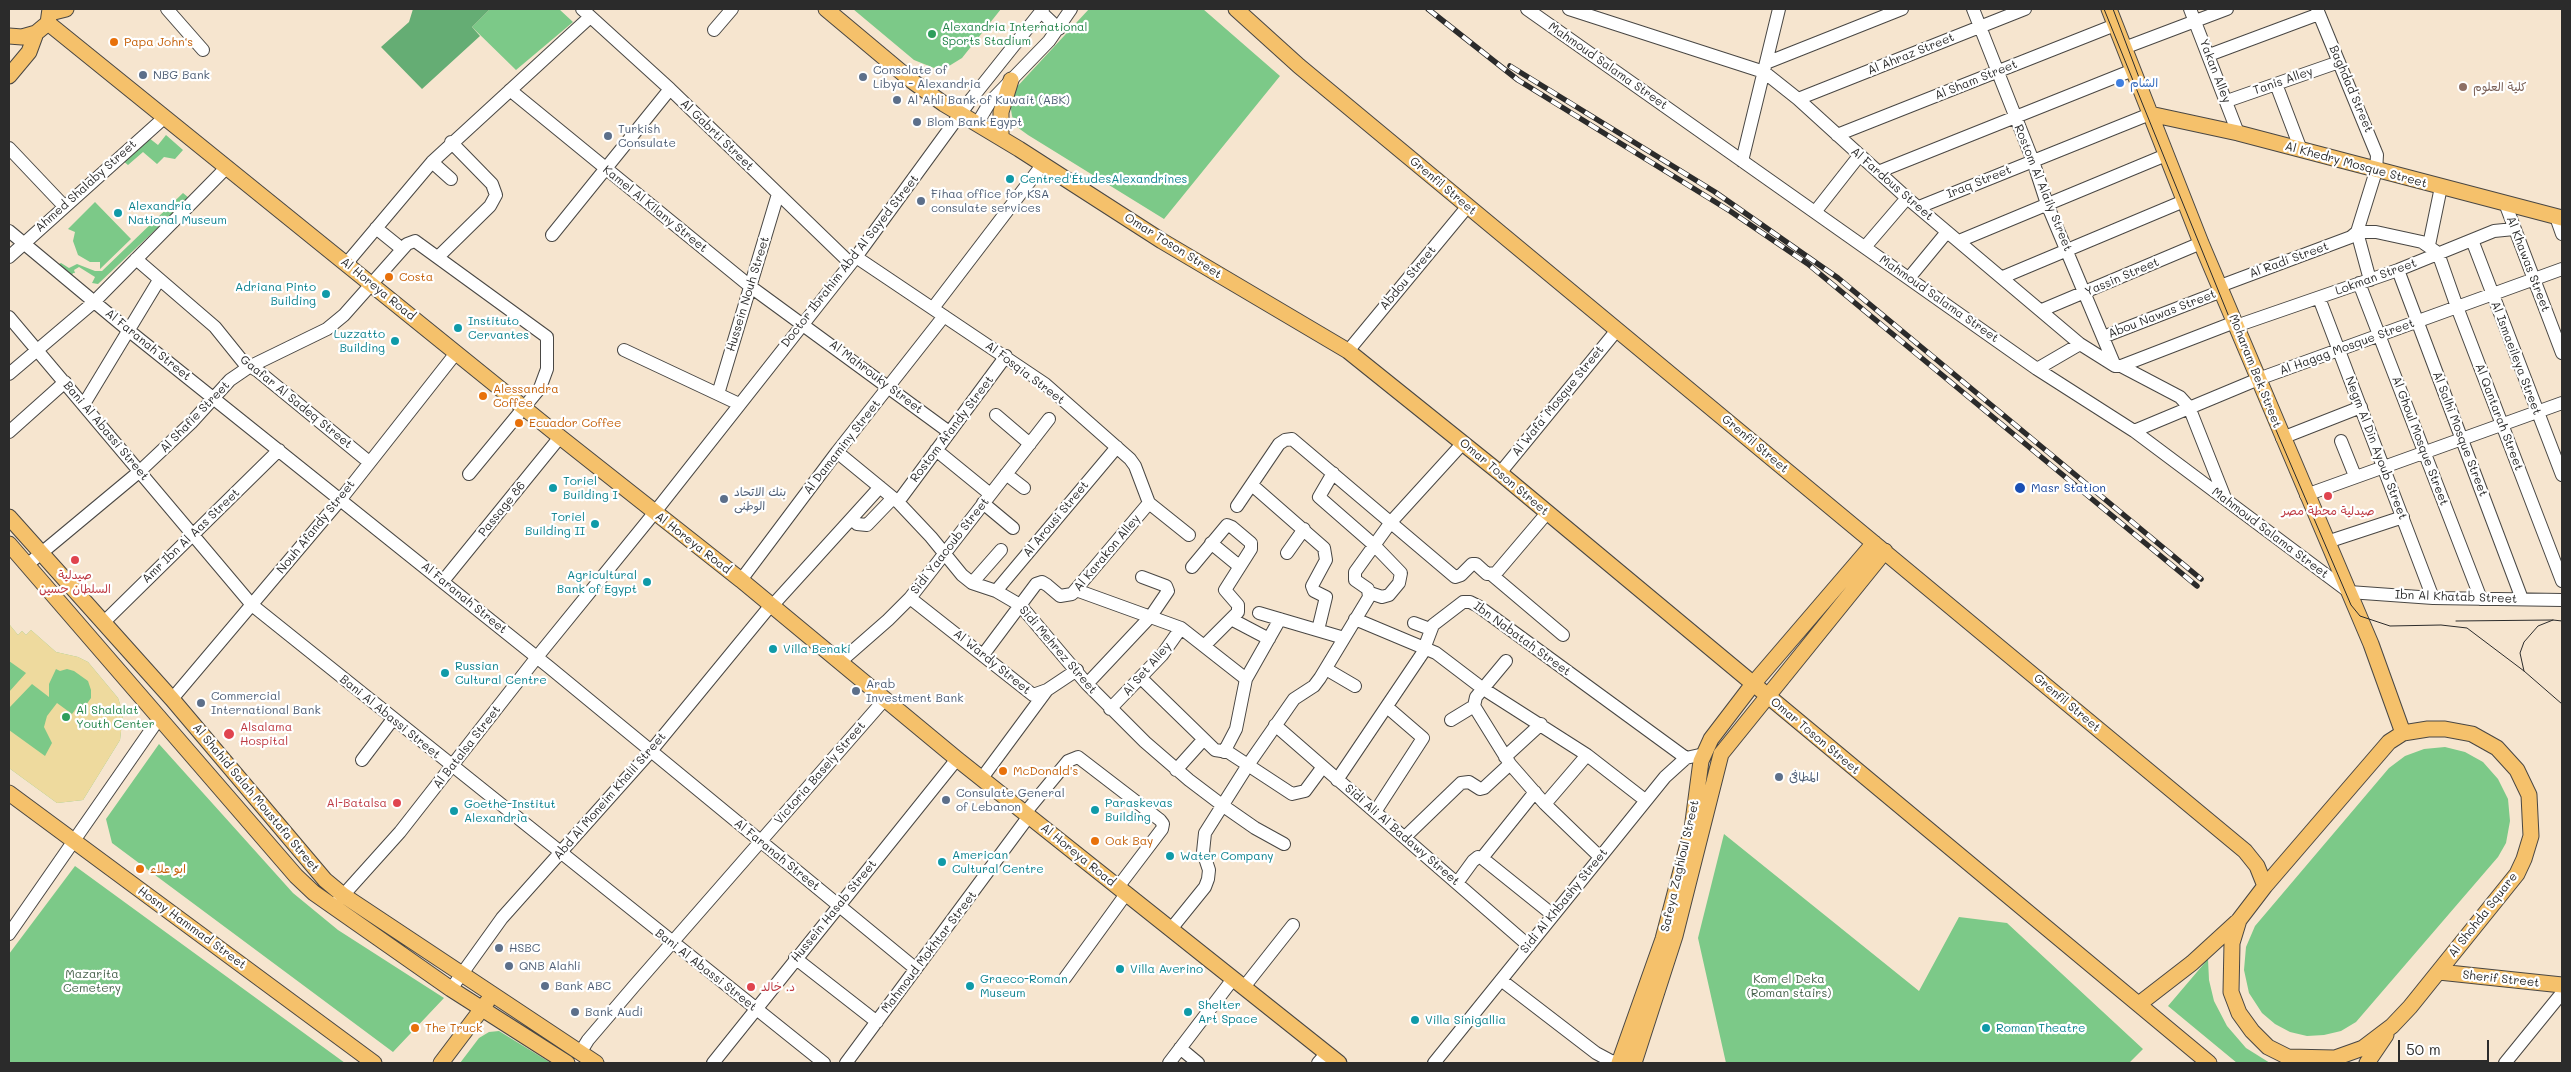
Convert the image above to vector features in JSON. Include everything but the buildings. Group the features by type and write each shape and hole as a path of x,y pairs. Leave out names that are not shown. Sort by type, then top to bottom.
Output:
{"main road":[{"path":"9,36 22,37 46,19 66,9"},
{"name":"Omar Toson Street","path":"826,9 912,81 961,115 1002,138 1162,241 1348,351 1500,473 2209,1063"},
{"name":"Grenfil Street","path":"1236,9 1299,66 2245,851 2257,866 2265,886"},
{"name":"Moharam Bek Street","path":"2109,9 2201,243 2306,495 2372,644 2404,733"},
{"path":"9,76 29,52 46,19"},
{"name":"Al Horeya Road","path":"46,19 523,408 772,605 957,759 1238,983 1322,1058 1338,1063"},
{"path":"1002,138 1001,112 1011,80"},
{"name":"Al Khedry Mosque Street","path":"2150,114 2238,133 2559,218"},
{"name":"Al Shahid Salah Moustafa Street","path":"9,517 172,699 309,863 343,895 492,995 577,1058 596,1063"},
{"name":"Al Shahid Salah Moustafa Street","path":"9,544 296,876 333,907 451,989 566,1063"},
{"name":"Safeya Zaghloul Street","path":"1663,956 1692,829 1699,774 1704,754 1711,739 1753,684 1880,547"},
{"name":"Safeya Zaghloul Street","path":"1627,1063 1663,956 1721,754 1768,696 1880,547"},
{"path":"160,717 172,699"},
{"name":"Al Shohda Square","path":"2445,729 2472,734 2496,748 2518,770 2529,795 2531,836 2517,874 2439,972 2392,1026 2363,1048 2335,1058 2288,1057 2268,1046 2252,1032 2243,1019 2231,992 2232,943 2239,920 2265,886 2372,761 2389,742 2404,733 2445,729"},
{"path":"1704,754 1721,754"},
{"name":"Hosny Hammad Street","path":"9,793 374,1063"},
{"path":"2139,1004 2192,963 2239,920"},
{"name":"Sherif Street","path":"2439,972 2562,985"},
{"path":"440,1063 492,995"},
{"path":"2368,1063 2392,1026"}],"street":[{"path":"168,9 203,50"},
{"path":"714,30 732,9"},
{"path":"977,124 990,102 1059,29 1071,9"},
{"name":"Mahmoud Salama Street","path":"1527,9 2037,369 2134,431 2349,592"},
{"name":"Al Fardous Street","path":"1569,9 1765,68 1859,156 2080,344 2118,366 2180,397 2189,407"},
{"path":"1742,161 1779,9"},
{"path":"1765,68 1902,9"},
{"name":"Rostom Al Alaily Street","path":"1973,9 1996,72 2033,160 2047,204 2103,337 2118,366"},
{"name":"Al Ahraz Street","path":"1798,99 2025,9"},
{"path":"2124,48 2193,15 2227,9"},
{"path":"1042,11 1059,29"},
{"name":"Doctor Ibrahim Abd Al Sayed Street","path":"654,512 853,260 961,115 1042,11"},
{"path":"2209,56 2318,11"},
{"name":"Baghdad Street","path":"2318,11 2376,147 2378,163 2357,230"},
{"path":"346,264 451,142 510,90 586,13"},
{"name":"Al Gabrti Street","path":"586,13 670,89 778,194 853,260"},
{"name":"Yakan Alley","path":"2193,15 2238,133"},
{"name":"Al Sham Street","path":"1836,135 2115,25"},
{"name":"Tanis Alley","path":"2227,101 2339,62"},
{"path":"1878,172 2133,70"},
{"path":"2276,84 2301,150"},
{"path":"552,235 670,89"},
{"name":"Kamel Al Kilany Street","path":"510,90 751,287 802,323"},
{"name":"Iraq Street","path":"1919,206 2150,114"},
{"name":"Ahmed Shalaby Street","path":"9,257 165,117"},
{"path":"439,256 490,206 496,195 492,184 451,142"},
{"path":"9,148 64,206"},
{"path":"1959,241 2166,155"},
{"path":"1815,212 1859,156"},
{"path":"432,162 450,179"},
{"path":"933,308 1043,164"},
{"path":"9,374 94,302 227,167"},
{"path":"2434,249 2441,187"},
{"name":"Hussein Nouh Street","path":"718,394 778,194"},
{"path":"1865,247 1907,198"},
{"path":"2003,277 2184,201"},
{"name":"Al Khawas Street","path":"2506,203 2514,229 2562,353"},
{"name":"Abdou Street","path":"1348,351 1468,206"},
{"path":"2559,218 2562,234"},
{"path":"376,228 402,250 416,241 547,337 545,379 470,474"},
{"name":"Lokman Street","path":"2118,366 2398,270 2434,249 2472,240 2494,231 2514,229"},
{"name":"Al Radi Street","path":"2221,288 2351,237 2357,230 2376,232 2434,249"},
{"name":"Al Ghoul Mosque Street","path":"2357,230 2365,282 2379,335 2481,598"},
{"name":"Al Faranah Street","path":"9,231 22,244 128,330 341,498 537,657 916,969"},
{"path":"1909,278 1947,232"},
{"name":"Al Ismaeileya Street","path":"2472,240 2562,475"},
{"name":"Yassin Street","path":"2042,310 2201,243"},
{"name":"Al Qantarah Street","path":"2434,249 2562,581"},
{"name":"Al Shafie Street","path":"27,565 140,471 191,423 230,380 249,367 326,329 344,315 402,250"},
{"name":"Gaafar Al Sadeq Street","path":"136,259 215,328 249,367 258,371 369,462"},
{"name":"Al Fosqia Street","path":"853,260 933,308 1045,384 1117,447 1135,466 1149,503"},
{"name":"Al Hagag Mosque Street","path":"2134,431 2258,380 2562,269"},
{"name":"Al Salhi Mosque Street","path":"2398,270 2522,599"},
{"path":"84,404 159,280"},
{"name":"Abou Nawas Street","path":"2103,337 2221,288"},
{"name":"Negm Al Din Ayoub Street","path":"2319,298 2433,598"},
{"name":"Al Damaminy Street","path":"741,580 837,452 944,316"},
{"name":"Bani Al Abassi Street","path":"9,317 38,349 252,605 824,1063"},
{"name":"Al Mahrouky Street","path":"802,323 950,432"},
{"name":"Al Wafa' Mosque Street","path":"1500,473 1617,330"},
{"path":"2037,369 2080,344"},
{"path":"624,350 739,404"},
{"name":"Nouh Afandy Street","path":"172,699 341,498 456,352"},
{"name":"Rostom Afandy Street","path":"852,518 857,524 867,524 895,500 950,432 1006,356"},
{"path":"9,432 65,382"},
{"path":"2306,495 2562,403"},
{"path":"2189,407 2226,499"},
{"path":"2282,438 2361,407"},
{"path":"996,415 1030,444"},
{"name":"Sidi Yaacoub Street","path":"840,662 910,598 1049,419"},
{"name":"Passage 86","path":"443,581 560,437"},
{"path":"1237,506 1279,444 1285,440 1292,439 1391,522 1451,576 1458,577 1472,564 1476,564 1487,574 1492,575 1563,635"},
{"path":"2341,441 2355,476"},
{"path":"1333,474 1319,497 1374,545 1398,569 1401,578 1387,596 1370,593 1353,577 1374,545 1391,522 1463,443"},
{"name":"Al Arousi Street","path":"996,591 1117,447"},
{"name":"Amr Ibn Al Aas Street","path":"103,623 279,450"},
{"path":"936,450 987,499 1013,528"},
{"name":"Sidi Mehrez Street","path":"837,452 895,500 946,554 962,575 972,583 996,591 1020,605 1110,709 1176,770 1255,828 1284,844"},
{"path":"1006,474 1024,488"},
{"path":"1252,485 1322,544 1326,555 1312,586 1314,591 1326,598 1318,630"},
{"name":"Abd Al Moneim Khalil Street","path":"451,989 502,918 651,751 772,605 880,487"},
{"path":"1149,503 1189,535"},
{"name":"Al Karakon Alley","path":"983,655 1036,584 1042,582 1060,596 1070,596 1149,503"},
{"name":"Al Batalsa Street","path":"333,907 400,832 654,512"},
{"path":"1492,575 1496,573 1547,513"},
{"path":"2327,542 2403,517"},
{"path":"1192,567 1224,527 1232,527 1251,543 1251,549 1225,590 1238,605 1238,612 1205,645"},
{"path":"1287,553 1304,529"},
{"path":"1211,543 1239,566"},
{"path":"972,583 1001,550"},
{"path":"1087,684 1151,616 1168,589 1166,586 1142,577"},
{"path":"1076,590 1181,628 1246,679"},
{"name":"Ibn Al Khatab Street","path":"2349,592 2433,598 2562,600"},
{"path":"1171,930 1205,887 1209,870 1203,852 1205,832 1248,765 1297,695 1314,686 1326,669 1370,593"},
{"name":"Al Wardy Street","path":"910,598 1033,695 1047,690 1077,670"},
{"name":"Ibn Nabatah Street","path":"1430,629 1456,606 1463,602 1470,602 1686,758"},
{"path":"1259,613 1344,638"},
{"path":"1232,619 1269,639"},
{"path":"1224,752 1234,735 1246,679 1280,619"},
{"path":"1355,619 1426,648 1482,688 1587,755 1645,800"},
{"path":"1337,780 1426,648 1430,629 1414,623"},
{"name":"Al Set Alley","path":"1110,709 1162,655 1181,628"},
{"path":"1506,661 1482,688 1476,697 1474,706 1507,760 1545,804 1600,857"},
{"path":"1326,669 1355,686"},
{"path":"1141,678 1216,752 1224,752 1248,765 1292,794 1297,795 1305,792 1322,768"},
{"path":"982,778 1047,690"},
{"name":"Victoria Basely Street","path":"577,1058 597,1029 671,942 885,699"},
{"path":"1450,720 1474,706"},
{"path":"1375,812 1423,741 1422,736 1387,707"},
{"path":"9,934 160,717"},
{"path":"362,760 393,719"},
{"path":"1405,837 1461,783 1469,782 1484,788 1541,724"},
{"name":"Sidi Ali Al Badawy Street","path":"1275,725 1528,946"},
{"path":"1176,770 1203,740"},
{"name":"Sidi Al Khbashy Street","path":"1434,1063 1665,777 1686,758 1704,754"},
{"path":"1545,804 1587,755"},
{"name":"Mahmoud Mokhtar Street","path":"846,1063 1027,815 1068,761 1078,757 1163,824 1162,829 1122,890"},
{"name":"Hussein Hasab Street","path":"713,1063 957,759"},
{"path":"1482,858 1535,792"},
{"path":"1457,883 1473,861 1478,857 1482,858 1553,915"},
{"path":"1065,978 1122,890"},
{"path":"1169,1063 1238,983 1293,925"},
{"path":"796,958 877,1022"},
{"path":"1501,980 1596,1053 1627,1063"},
{"path":"2505,1063 2562,993"},
{"path":"1180,1048 1198,1063"}],"green space":[{"path":"413,9 490,9 472,27 480,36 422,89 381,47 409,22"},
{"path":"490,9 559,9 573,22 516,70 472,27"},
{"name":"Alexandria International Sports Stadium","path":"853,9 1001,9 962,58 949,66 934,68 914,60"},
{"path":"1089,9 1203,9 1280,76 1164,219 1028,135 1017,127 1012,116 1010,103 1014,90"},
{"path":"166,135 183,150 175,159 164,157 157,164 143,152 128,165 122,160 149,138 158,145"},
{"path":"183,193 189,198 98,284 92,283 95,277 79,267 74,270 75,273 71,277 57,265 61,263 69,268 77,264 95,271 102,271"},
{"path":"95,202 131,239 100,269 100,262 90,262 78,255 73,241 75,232 68,229"},
{"name":"Al Shalalat Youth Center","path":"9,624 18,635 22,631 26,635 31,630 56,652 78,657 88,662 118,698 123,713 120,740 83,800 57,803 9,768"},
{"path":"159,744 293,893 338,930 444,998 393,1052 112,843 106,819"},
{"path":"2445,747 2465,752 2483,762 2498,779 2508,799 2510,821 2506,843 2498,857 2356,1022 2341,1031 2307,1036 2290,1032 2275,1024 2262,1013 2249,993 2244,970 2246,947 2255,926 2389,768 2405,756 2424,749"},
{"name":"Kom el Deka (Roman stairs)","path":"1724,834 1919,991 1959,917 2007,923 2143,1049 2129,1063 1726,1063 1698,938"},
{"name":"Mazarita Cemetery","path":"75,866 345,1063 9,1063 9,954"},
{"path":"2208,959 2209,980 2214,1001 2227,1026 2246,1048 2270,1063 2237,1063 2168,1006"},
{"path":"499,1031 551,1063 460,1063 479,1038 489,1032"}],"sand":[{"name":"Al Shalalat Youth Center","path":"9,624 18,635 22,631 26,635 31,630 56,652 78,657 88,662 118,698 123,713 120,740 83,800 57,803 9,768 9,730 45,756 52,743 44,727 47,716 57,703 72,714 78,706 83,709 91,698 91,690 88,681 74,671 67,669 60,671 56,669 49,684 49,697 32,684 9,708 9,692 26,673 9,661"}],"tram line":[{"path":"2104,9 2255,381 2351,605 2360,616 2390,626 2441,625 2467,628 2524,671 2562,704"},
{"path":"2113,9 2143,88"},
{"path":"2456,621 2553,620"},
{"path":"2524,671 2520,653 2524,642 2538,626 2553,620 2562,621"}],"railway":[{"path":"1428,9 1518,80 1730,211 1808,264 2197,586"},
{"path":"1510,66 1715,192 1838,278 2201,579"}],"place":[{"name":"Alexandria International Sports Stadium","path":"932,34"},
{"name":"Papa John's","path":"114,42"},
{"name":"NBG Bank","path":"143,75"},
{"name":"Consolate of Libya - Alexandria","path":"863,77"},
{"name":"الشام","path":"2120,83"},
{"name":"كلية العلوم","path":"2463,87"},
{"name":"Al Ahli Bank of Kuwait (ABK)","path":"897,100"},
{"name":"Blom Bank Egypt","path":"917,122"},
{"name":"Turkish Consulate","path":"608,136"},
{"name":"Centred'ÉtudesAlexandrines","path":"1010,179"},
{"name":"Fihaa office for KSA consulate services","path":"921,201"},
{"name":"Alexandria National Museum","path":"118,213"},
{"name":"Costa","path":"389,277"},
{"name":"Adriana Pinto Building","path":"326,294"},
{"name":"Instituto Cervantes","path":"458,328"},
{"name":"Luzzatto Building","path":"395,341"},
{"name":"Alessandra Coffee","path":"483,396"},
{"name":"Ecuador Coffee","path":"519,423"},
{"name":"Toriel Building I","path":"553,488"},
{"name":"Masr Station","path":"2020,488"},
{"name":"صيدلية محطة مصر","path":"2328,496"},
{"name":"بنك الاتحاد الوطنى","path":"724,499"},
{"name":"Toriel Building II","path":"595,524"},
{"name":"صيدلية السلطان حسين","path":"75,560"},
{"name":"Agricultural Bank of Egypt","path":"647,582"},
{"name":"Villa Benaki","path":"773,649"},
{"name":"Russian Cultural Centre","path":"445,673"},
{"name":"Arab Investment Bank","path":"856,691"},
{"name":"Commercial International Bank","path":"201,703"},
{"name":"Al Shalalat Youth Center","path":"66,717"},
{"name":"Alsalama Hospital","path":"229,734"},
{"name":"McDonald's","path":"1003,771"},
{"name":"المطافئ","path":"1779,777"},
{"name":"Consulate General of Lebanon","path":"946,800"},
{"name":"Al-Batalsa","path":"397,803"},
{"name":"Paraskevas Building","path":"1095,810"},
{"name":"Goethe-Institut Alexandria","path":"454,811"},
{"name":"Oak Bay","path":"1095,841"},
{"name":"Water Company","path":"1170,856"},
{"name":"American Cultural Centre","path":"942,862"},
{"name":"ابو علاء","path":"140,869"},
{"name":"HSBC","path":"499,948"},
{"name":"QNB Alahli","path":"509,966"},
{"name":"Villa Averino","path":"1120,969"},
{"name":"Bank ABC","path":"545,986"},
{"name":"Graeco-Roman Museum","path":"970,986"},
{"name":"د. خالد","path":"751,987"},
{"name":"Bank Audi","path":"575,1012"},
{"name":"Shelter Art Space","path":"1188,1012"},
{"name":"Villa Sinigallia","path":"1415,1020"},
{"name":"The Truck","path":"415,1028"},
{"name":"Roman Theatre","path":"1986,1028"}]}
